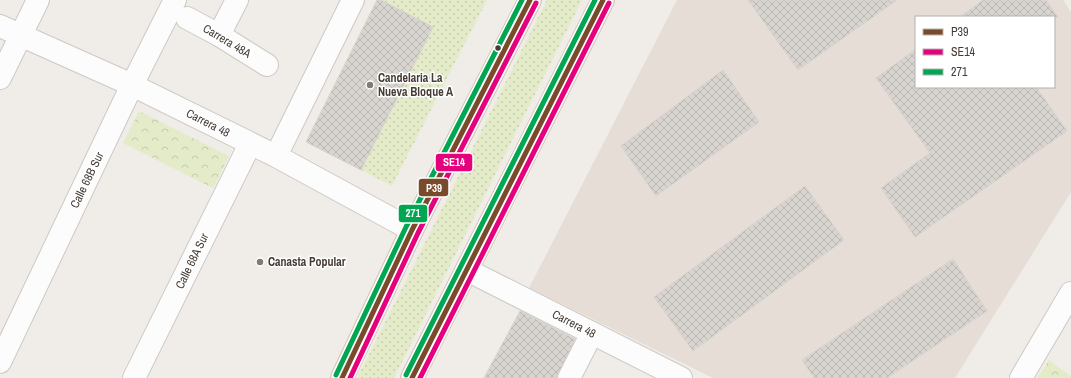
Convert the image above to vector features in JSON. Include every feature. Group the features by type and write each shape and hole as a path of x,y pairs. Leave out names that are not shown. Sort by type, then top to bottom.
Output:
{"main road":[{"path":"342,378 412,230 530,0"},
{"path":"412,378 603,0"}],"street":[{"path":"0,78 38,0"},
{"name":"Calle 68B Sur","path":"0,362 132,85 175,0"},
{"path":"219,35 238,0"},
{"path":"276,156 353,0"},
{"name":"Carrera 48A","path":"187,18 219,35 267,65"},
{"name":"Carrera 48","path":"0,26 132,85 276,156 412,230"},
{"name":"Calle 68A Sur","path":"134,378 250,144"},
{"name":"Carrera 48","path":"467,270 681,378"},
{"path":"1021,378 1071,293"},
{"path":"569,378 592,333"}],"shaded area":[{"path":"677,0 1063,0 1071,12 1071,192 955,378 713,378 529,288"}],"green space":[{"path":"381,0 487,0 392,186 361,170 433,27"},
{"path":"547,0 582,0 394,378 357,378"},
{"path":"139,111 229,156 213,188 123,143"},
{"path":"1049,360 1071,376 1071,378 1037,378"}],"building":[{"name":"Candelaria La Nueva Bloque A","path":"377,0 381,0 433,27 361,170 306,142"},
{"path":"748,0 897,0 798,70"},
{"path":"983,0 1046,0 1058,17 1055,16 961,16"},
{"path":"915,50 915,88 1037,88 1067,131 915,237 881,188 930,153 876,78"},
{"path":"723,70 759,122 656,196 621,146"},
{"path":"805,186 844,240 693,351 654,297"},
{"path":"953,259 987,311 887,378 814,378 802,360"},
{"path":"520,311 575,339 557,378 484,378"}],"transit line":[{"name":"271","path":"336,375 406,227 522,0"},
{"name":"P39","path":"342,378 412,230 530,0"},
{"name":"271","path":"406,375 595,0"},
{"name":"P39","path":"412,378 603,0"},
{"name":"SE14","path":"350,378 418,233 536,3"},
{"name":"SE14","path":"420,378 609,3"}],"place":[{"name":"Candelaria La Nueva Bloque A","path":"370,85"},
{"name":"Canasta Popular","path":"260,262"}]}
